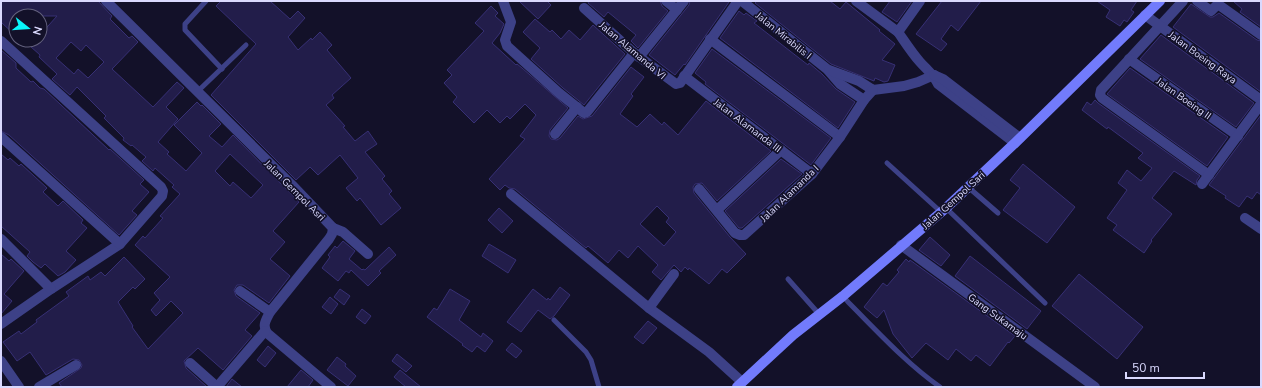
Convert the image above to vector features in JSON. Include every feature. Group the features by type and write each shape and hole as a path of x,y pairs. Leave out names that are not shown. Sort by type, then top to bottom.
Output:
{"street":[{"name":"Jalan Gempol Asri","path":"106,1 292,185 333,228 329,239 270,312 264,323 265,331"},
{"path":"503,1 511,22 506,40 507,46 559,93 584,113 587,112 684,1"},
{"path":"666,1 677,10"},
{"path":"684,76 738,1"},
{"name":"Jalan Mirabilis I","path":"742,1 827,69 840,84 864,100"},
{"path":"856,1 898,32 913,54 934,75 943,78 1017,141"},
{"path":"898,32 920,1"},
{"name":"Jalan Gempol Sari","path":"739,384 793,335 843,296 943,210 1017,141 1153,20 1160,1"},
{"path":"1183,1 1153,20 1129,59 1101,90 1100,95 1102,98 1209,175"},
{"path":"1198,1 1211,11 1219,5 1261,35"},
{"name":"Jalan Alamanda VI","path":"584,8 637,55 676,84 680,83 684,76"},
{"name":"Jalan Boeing Raya","path":"1153,20 1261,100"},
{"path":"710,39 840,137"},
{"path":"1,41 161,187 163,191 162,196 120,244 1,324"},
{"name":"Jalan Boeing II","path":"1129,59 1238,136"},
{"name":"Jalan Mirabilis I","path":"827,69 859,81 874,90"},
{"path":"874,90 904,86 934,75"},
{"name":"Jalan Alamanda III","path":"684,76 812,174"},
{"name":"Jalan Alamanda I","path":"717,210 735,233 744,235 812,174 840,137 864,100 874,90"},
{"path":"1202,184 1261,104"},
{"path":"555,134 577,108"},
{"path":"1,137 120,244"},
{"path":"699,189 717,210 781,150"},
{"path":"511,194 649,308 710,352 737,376 739,384"},
{"path":"1245,218 1261,229"},
{"path":"333,228 343,232 368,254"},
{"path":"1,239 51,289"},
{"name":"Gang Sukamaju","path":"901,246 1095,387"},
{"path":"649,308 674,274"},
{"path":"240,291 270,312"},
{"path":"190,364 217,387 265,331 331,387"},
{"path":"1,361 19,387"},
{"path":"39,387 76,365"}],"lane":[{"path":"206,1 188,18 185,24 185,30 222,68"},
{"path":"197,92 246,46"},
{"path":"887,162 943,210 1045,303"},
{"path":"968,187 998,213"},
{"path":"788,279 819,314"},
{"path":"843,296 897,350 940,387"},
{"path":"554,320 586,352 591,360 599,387"}],"building":[{"path":"1,1 98,1 112,16 110,19 129,38 132,36 138,42 112,69 153,107 177,82 184,88 166,107 178,119 158,142 169,152 167,154 186,171 202,153 174,125 197,102 221,124 209,136 222,147 233,135 299,202 273,231 285,242 270,259 290,276 269,303 243,285 237,285 234,290 236,296 260,313 245,330 252,336 223,370 198,348 184,361 186,368 207,387 62,387 59,383 81,368 82,365 79,360 73,359 46,375 30,352 17,361 3,342 19,331 21,334 37,322 36,320 69,296 66,292 88,276 90,280 101,272 105,276 124,257 145,279 135,289 133,287 118,302 133,326 132,327 148,349 183,313 171,301 156,316 151,310 160,300 154,293 170,277 135,245 143,236 145,238 163,218 160,216 180,194 172,187 174,185 155,168 153,171 142,161 146,157 132,145 131,146 123,140 124,138 104,118 106,116 77,87 70,95 52,79 57,74 39,57 40,55 32,48 48,48 48,26 57,16 48,16 48,8 8,8 8,29 1,22","holes":["71,42 81,51 86,45 104,62 88,78 78,69 74,74 56,58","230,154 263,185 251,198 233,182 230,186 215,171"]},
{"path":"221,1 270,1 290,19 298,11 305,18 288,37 298,50 320,32 332,45 327,50 351,78 332,95 334,98 326,105 345,126 343,127 355,141 368,131 377,144 365,152 385,176 382,179 392,191 389,194 401,208 381,225 360,198 357,201 346,188 358,178 340,155 318,175 310,167 296,180 211,95 256,44 216,6"},
{"path":"519,1 547,1 551,5 538,19"},
{"path":"589,1 660,1 662,6 668,11 638,48 631,41 636,35 608,12 604,17 588,3"},
{"path":"690,1 729,2 685,65 684,64 675,75 649,55 689,5"},
{"path":"757,1 830,1 840,9 846,2 895,44 882,60 895,65 888,81 884,82 875,78 874,81 831,64 755,3"},
{"path":"890,1 912,1 897,22 882,12"},
{"path":"942,1 981,1 958,31 951,25 941,39 947,44 941,51 916,34"},
{"path":"1097,1 1137,1 1131,10 1134,12 1127,22 1124,20 1120,26 1106,17 1110,10"},
{"path":"1233,1 1261,1 1261,27 1240,12 1242,9"},
{"path":"1191,4 1210,17 1213,17 1219,13 1257,40 1261,41 1261,92 1173,27"},
{"path":"491,6 498,13 495,16 504,24 500,33 492,43 568,108 550,130 549,136 551,139 557,140 560,138 578,116 583,119 592,116 631,67 644,77 631,94 633,96 620,114 637,127 650,114 662,125 664,122 678,135 706,101 771,151 717,201 702,183 695,184 693,187 694,193 746,254 727,273 722,269 709,284 689,268 688,270 685,267 681,272 674,265 661,280 652,272 658,265 638,246 628,258 619,250 608,263 588,246 586,248 515,189 509,188 505,185 500,190 489,179 525,139 520,136 536,115 525,104 510,119 507,116 500,123 487,110 474,123 453,102 457,97 444,83 452,75 447,70 484,31 475,23","holes":["657,206 669,218 666,222 676,232 664,246 640,224"]},
{"path":"739,11 744,15 746,13 757,21 754,23 808,65 809,63 836,89 855,102 838,128 720,38"},
{"path":"535,19 550,32 552,30 561,39 569,30 580,40 593,25 625,54 584,105 531,59 540,48 523,32"},
{"path":"1161,35 1254,103 1236,127 1140,59"},
{"path":"712,49 831,138 811,165 705,84 706,82 695,73"},
{"path":"1,50 16,63 16,68 31,82 33,81 40,88 44,89 109,150 110,149 144,180 140,184 149,192 132,211 137,215 119,235 9,135 1,131"},
{"path":"1130,68 1228,137 1207,166 1107,94"},
{"path":"1095,100 1200,176 1196,185 1174,171 1152,198 1172,214 1151,240 1152,241 1144,253 1113,230 1117,225 1107,218 1127,190 1118,183 1127,170 1141,181 1152,168 1138,158 1143,153 1082,110 1087,102 1091,105"},
{"path":"1261,115 1261,195 1257,192 1252,199 1247,196 1239,207 1209,185"},
{"path":"1,154 8,160 10,158 19,166 21,164 47,188 43,192 58,206 63,201 83,220 81,223 87,228 66,251 76,260 65,272 58,276 45,264 41,268 33,262 27,256 30,252 1,226"},
{"path":"781,159 802,174 742,228 739,228 725,211"},
{"path":"1023,164 1075,207 1047,243 1003,210 1020,188 1010,180"},
{"path":"499,208 513,221 502,233 488,220"},
{"path":"930,237 950,255 941,266 919,250"},
{"path":"343,241 355,251 349,259 362,270 365,270 389,247 396,255 379,271 381,273 368,286 351,270 349,273 346,271 338,281 322,268 330,257 328,255 335,246 337,248"},
{"path":"489,244 516,260 508,273 482,256"},
{"path":"1,254 9,261 11,259 24,271 4,294 12,301 1,314"},
{"path":"970,256 1041,311 1027,329 955,276"},
{"path":"906,259 909,262 910,260 1015,336 1009,343 1008,342 990,366 976,355 971,361 956,349 948,360 926,343 912,358 893,334 884,310 877,318 864,307 883,283 887,286 899,272 897,270"},
{"path":"1079,274 1143,327 1117,359 1052,306"},
{"path":"560,287 570,295 550,319 538,310 521,332 507,322 533,289 547,300 548,298 550,300"},
{"path":"340,289 350,296 344,305 334,297"},
{"path":"450,289 470,301 459,320 481,337 483,333 493,341 485,352 477,346 472,352 427,317 434,308 437,310"},
{"path":"330,297 338,304 331,314 322,307"},
{"path":"362,309 371,316 365,324 356,317"},
{"path":"648,321 657,328 643,344 634,337"},
{"path":"512,343 522,351 516,358 506,350"},
{"path":"268,346 276,353 265,367 257,360"},
{"path":"397,354 412,366 406,372 392,361"},
{"path":"337,357 346,364 345,366 356,376 348,386 327,370"},
{"path":"301,370 313,380 308,387 287,387"},
{"path":"400,370 421,387 406,387 394,377"},
{"path":"232,379 242,387 226,387"}]}
